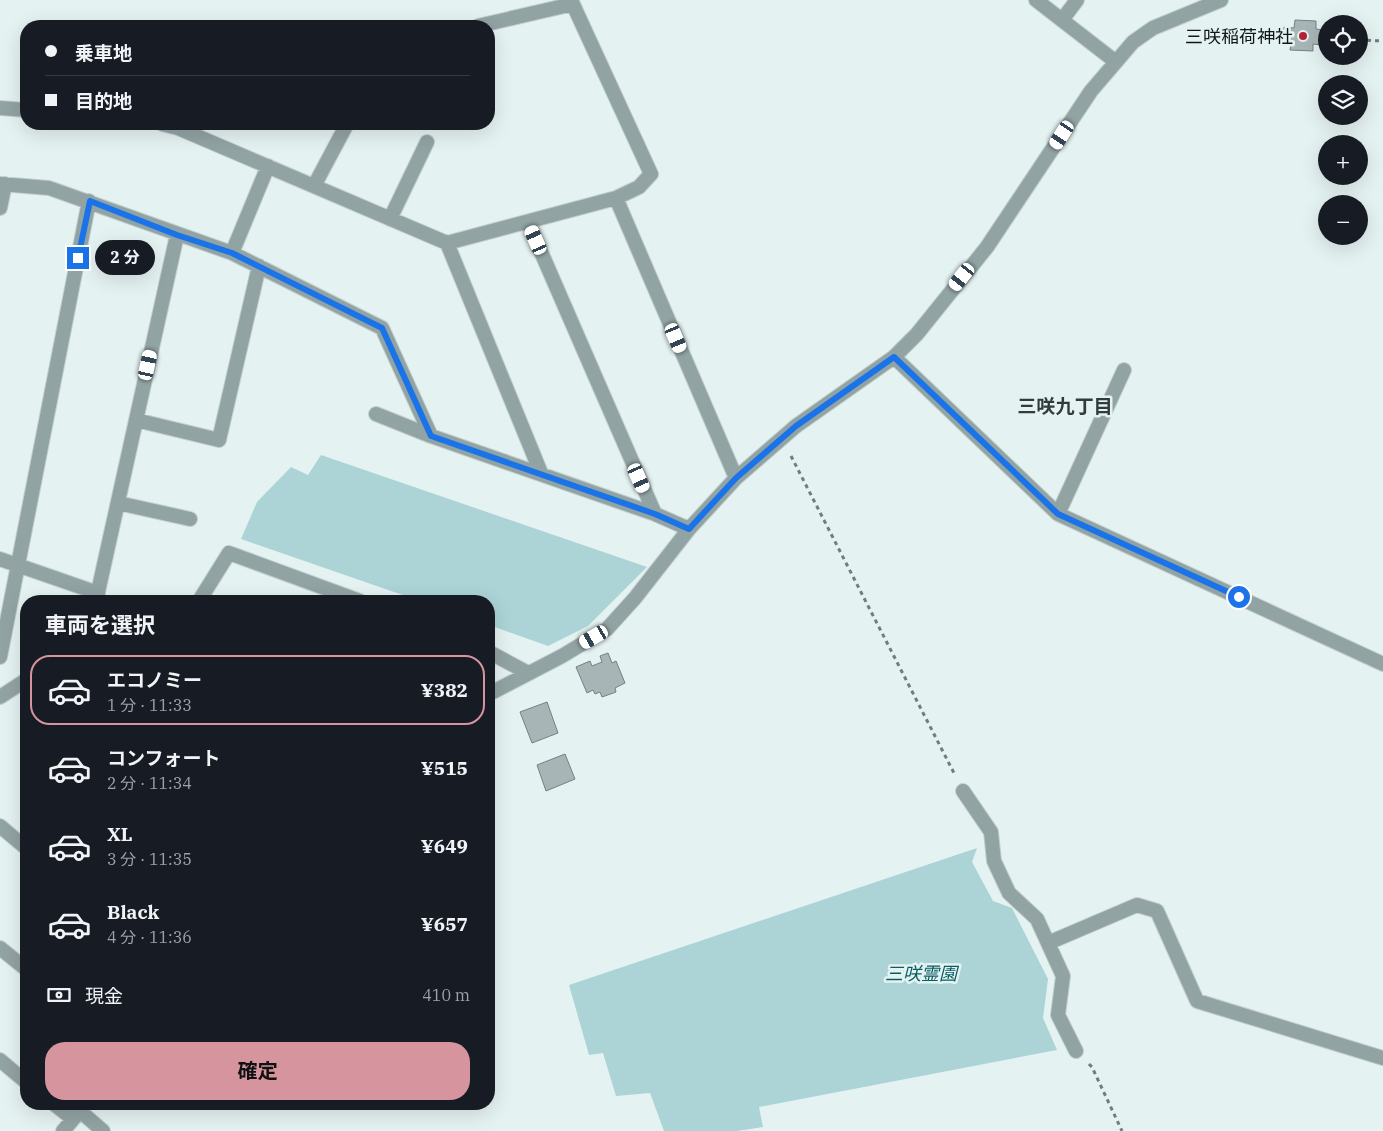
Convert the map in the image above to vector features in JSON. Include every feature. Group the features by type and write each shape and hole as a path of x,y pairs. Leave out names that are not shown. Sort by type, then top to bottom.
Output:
{"street":[{"path":"1036,0 1116,62"},
{"path":"1062,20 1076,0"},
{"path":"495,691 562,656 607,629 635,598 689,529 736,478 796,426 894,357 917,334 987,247 1091,91 1133,42 1153,28 1221,0"},
{"path":"183,130 447,244 616,198 639,187 650,174 572,2 495,22"},
{"path":"0,108 20,110"},
{"path":"314,186 344,130"},
{"path":"390,219 427,142"},
{"path":"232,253 268,166"},
{"path":"0,208 2,184 49,188 232,253 382,328 431,436"},
{"path":"616,198 736,478"},
{"path":"0,657 90,201"},
{"path":"528,222 655,514"},
{"path":"97,595 177,235"},
{"path":"447,244 541,473"},
{"path":"136,420 220,440 259,266"},
{"path":"894,357 1058,514 1383,664"},
{"path":"1058,514 1124,370"},
{"path":"376,414 431,436 655,514 689,529"},
{"path":"118,503 190,519"},
{"path":"203,595 229,553 344,595"},
{"path":"0,559 18,564 92,595"},
{"path":"495,655 528,672"},
{"path":"0,697 20,684"},
{"path":"963,791 991,832 994,861 1009,893 1037,919 1063,976 1058,1015 1076,1051"},
{"path":"0,826 20,843"},
{"path":"1048,943 1137,905 1158,911 1197,1001 1383,1058"},
{"path":"0,948 20,964"},
{"path":"0,1060 20,1077"},
{"path":"64,1131 80,1112 102,1131"}],"path":[{"path":"1368,40 1383,41"},
{"path":"781,438 963,791"},
{"path":"1076,1051 1092,1066 1122,1131"}],"green space":[{"path":"321,455 647,567 588,626 548,646 495,627 495,595 403,595 241,539 257,502 291,467 308,475"},
{"name":"三咲霊園","path":"977,848 972,862 993,901 1012,908 1048,979 1043,1018 1057,1050 759,1107 763,1127 737,1131 664,1131 650,1093 616,1096 603,1053 589,1055 569,985"}],"building":[{"name":"三咲稲荷神社","path":"1295,20 1316,21 1318,45 1313,44 1313,51 1290,50 1291,43 1283,42 1284,27 1294,28"},
{"path":"608,653 612,663 616,661 625,683 615,688 616,692 602,697 600,692 595,694 593,690 587,693 576,667 590,661 592,666 602,662 600,656"},
{"path":"547,702 558,733 532,743 520,712"},
{"path":"565,754 575,779 546,791 537,765"}],"place":[{"name":"三咲稲荷神社","path":"1303,36"}],"district":[{"name":"三咲九丁目","path":"1065,406"}],"route":[{"path":"78,258 90,201 177,235 232,253 382,328 431,436 655,514 689,529 736,478 796,426 894,357 1058,514 1239,597"}]}
